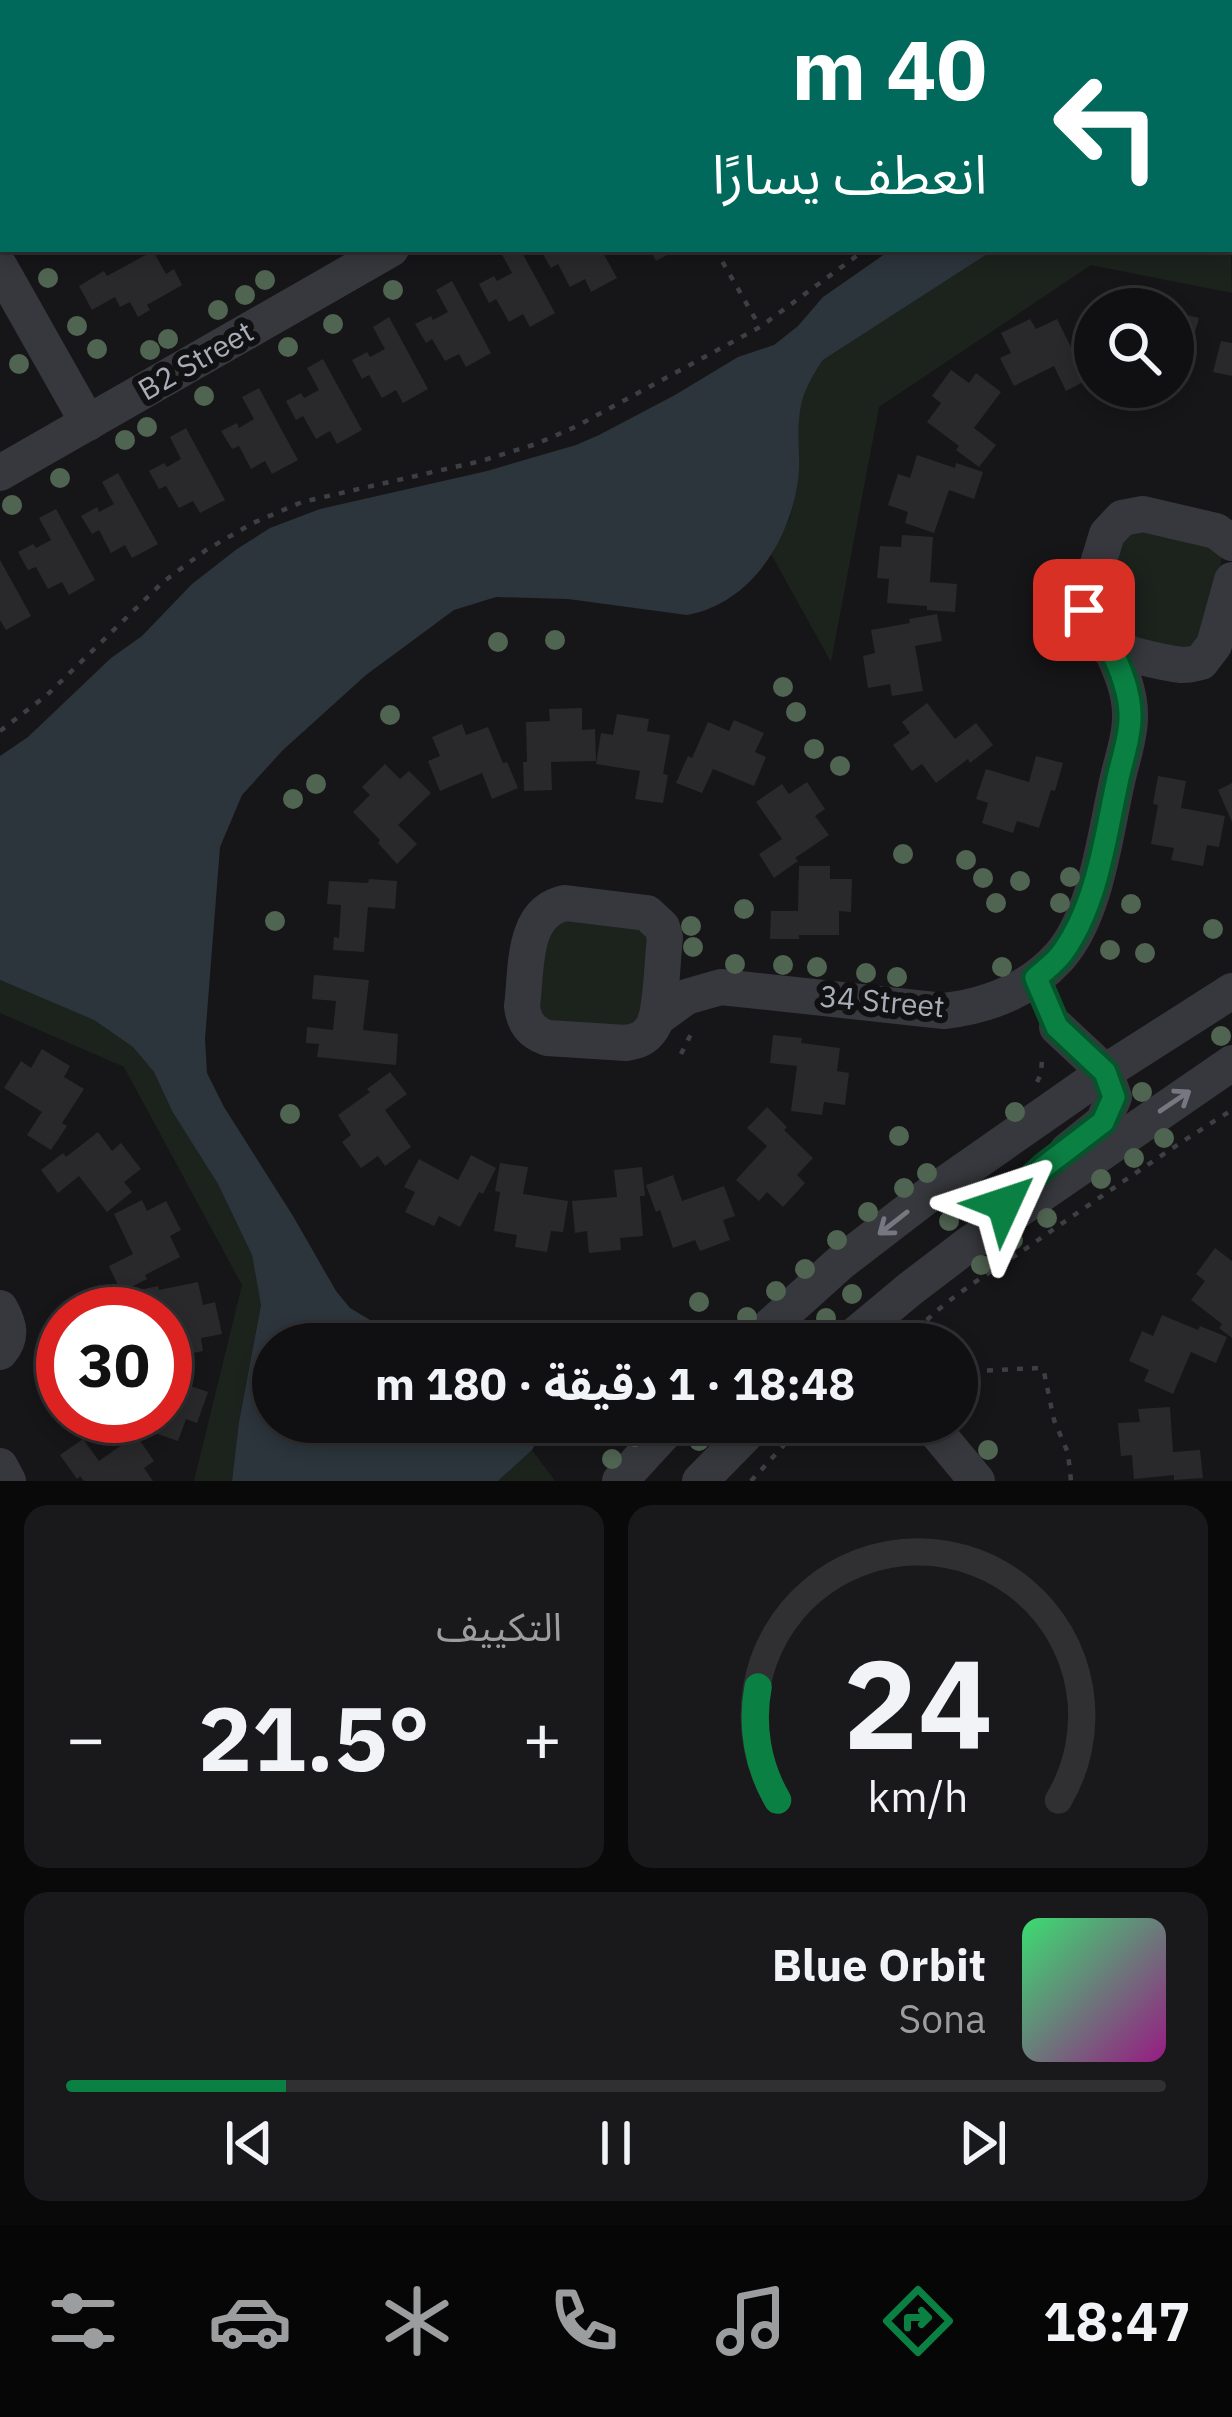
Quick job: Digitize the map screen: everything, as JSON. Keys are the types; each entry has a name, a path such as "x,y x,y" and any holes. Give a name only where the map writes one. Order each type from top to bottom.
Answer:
{"street":[{"name":"B2 Street","path":"0,473 386,252"},
{"path":"0,267 88,423"},
{"path":"1232,544 1216,531 1143,514 1132,514 1113,525 1082,620 1084,630 1110,647 1180,664 1201,662 1209,654 1232,580"},
{"path":"774,1323 1036,1106 1055,1082 1036,978 1060,956 1077,929 1099,867 1130,719 1124,682 1110,647"},
{"path":"1130,719 1180,664"},
{"name":"34 Street","path":"722,987 688,968 664,938 656,919 647,914 565,903 536,921 522,1006 529,1027 547,1038 626,1043 646,1036 656,1018 686,997 722,987 944,1010 977,1007 1008,996 1036,978"},
{"path":"656,1018 664,938"},
{"path":"1036,1106 1105,1072 1232,991"},
{"path":"969,1244 1023,1185 1103,1122 1114,1097 1105,1072 1050,1042"},
{"path":"875,1323 969,1244 1232,1063"},
{"path":"0,1308 9,1327 0,1352"},
{"path":"620,1481 655,1443"},
{"path":"700,1481 737,1443"},
{"path":"945,1443 977,1481"},
{"path":"0,1466 8,1481"}],"path":[{"path":"717,252 760,327"},
{"path":"0,731 46,695 164,582 253,523 302,502 536,444 760,327 862,252"},
{"path":"681,1054 697,1021"},
{"path":"1036,1106 1050,1042"},
{"path":"923,1323 1232,1110"},
{"path":"978,1371 1040,1368 1044,1372 1054,1420 1068,1453 1071,1481"},
{"path":"751,1481 786,1443"}],"shaded area":[{"path":"888,252 990,252 823,360 801,404 798,478 784,530 761,569 729,599 687,615 568,599 496,597 454,610 366,675 283,750 242,795 220,847 205,1039 207,1073 336,1291 350,1308 375,1323 258,1323 261,1305 252,1255 154,1072 133,1047 94,1020 0,980 0,756 142,636 192,584 270,528 320,509 487,471 576,445 738,357 774,345 823,297"},
{"path":"990,252 1231,252 1232,293 1091,265 879,407 831,662 771,554 790,518 798,483 799,413 806,386 823,360"},
{"path":"1126,527 1209,543 1222,557 1205,639 1191,652 1099,629 1096,609"},
{"path":"545,920 635,921 650,933 638,1028 551,1026 534,1013"},
{"path":"0,980 94,1020 133,1047 154,1072 172,1111 218,1184 252,1255 261,1304 257,1323 252,1323 252,1352 232,1481 194,1481 242,1285 124,1067 0,1013"},
{"path":"252,1353 252,1443 536,1443 498,1481 232,1481"},
{"path":"532,1450 555,1481 498,1481"}],"building":[{"path":"154,252 166,274 174,269 182,285 147,305 150,310 138,317 130,302 120,307 115,297 92,310 79,286 104,271 107,276"},
{"path":"501,252 522,252 555,313 530,327 523,314 509,322 496,299 489,303 479,284 512,273"},
{"path":"542,252 603,252 617,278 591,292 585,279 570,287 558,264 551,268"},
{"path":"652,252 672,252 656,261"},
{"path":"452,281 491,353 466,367 459,354 445,361 432,339 426,343 415,324 448,312 436,290"},
{"path":"389,317 428,389 403,403 396,390 382,398 369,375 362,379 352,360 385,349 373,327"},
{"path":"1030,319 1036,329 1057,319 1074,353 1074,387 1066,391 1054,366 1014,386 1000,358 1011,353 1001,333"},
{"path":"1221,341 1232,343 1232,376 1213,372"},
{"path":"323,359 362,430 337,444 330,431 316,439 303,416 296,420 286,401 319,390 307,368"},
{"path":"951,370 969,383 976,373 1001,392 974,428 996,445 979,467 927,422 941,403 932,396"},
{"path":"259,388 298,460 272,474 265,461 251,469 239,446 232,449 221,431 254,419 242,397"},
{"path":"186,428 225,500 200,513 193,501 179,508 166,486 159,489 149,471 181,459 170,437"},
{"path":"917,455 983,472 974,499 949,490 934,533 905,523 908,512 888,505 898,474 910,478"},
{"path":"118,473 158,544 132,558 125,545 111,553 99,530 92,534 81,516 114,504 102,482"},
{"path":"56,509 95,580 69,595 62,582 48,589 36,567 28,570 18,552 51,540 39,518"},
{"path":"902,535 933,537 930,582 957,584 955,612 887,603 889,579 877,578 880,546 901,547"},
{"path":"0,560 31,616 6,630 0,620"},
{"path":"937,614 942,641 915,646 923,691 892,696 890,684 868,688 863,656 875,653 871,630"},
{"path":"927,703 955,739 976,723 993,745 936,783 922,764 912,771 893,745 910,733 902,722"},
{"path":"582,708 582,730 595,729 596,761 551,762 552,790 524,791 526,722 550,721 549,709"},
{"path":"617,714 649,719 647,731 670,735 663,803 635,799 640,771 596,764 601,733 613,735"},
{"path":"734,720 764,733 755,752 766,757 754,786 713,769 702,793 676,783 708,722 729,731"},
{"path":"462,724 466,735 488,727 518,788 492,799 482,773 440,791 428,761 440,756 432,737"},
{"path":"1036,756 1063,763 1039,828 1017,821 1013,833 982,823 988,803 976,799 986,769 1029,782"},
{"path":"385,764 400,779 409,771 431,793 398,825 417,844 397,864 353,812 370,795 362,787"},
{"path":"1158,776 1186,781 1181,808 1225,816 1219,847 1207,845 1203,866 1171,860 1174,848 1151,844"},
{"path":"807,782 825,809 815,816 829,835 774,878 759,854 782,839 756,802 782,784 789,794"},
{"path":"1232,783 1232,822 1218,790"},
{"path":"799,866 830,866 830,879 852,879 851,912 839,911 839,935 770,939 771,911 798,911"},
{"path":"369,879 397,881 395,909 368,907 364,952 333,950 334,937 339,938 341,905 327,904 329,881 368,883"},
{"path":"314,975 369,980 363,1030 398,1034 396,1065 317,1057 319,1044 306,1043 307,1027 333,1030 336,1001 312,999"},
{"path":"773,1035 840,1048 837,1071 849,1073 845,1105 824,1102 822,1115 791,1111 797,1066 770,1063"},
{"path":"42,1049 70,1066 64,1077 84,1089 51,1150 27,1135 42,1112 4,1088 21,1061 31,1068"},
{"path":"390,1072 407,1094 385,1110 411,1147 385,1166 378,1156 361,1168 342,1142 351,1135 338,1115"},
{"path":"767,1107 813,1158 797,1175 805,1183 783,1207 767,1192 759,1201 736,1180 767,1146 747,1128"},
{"path":"98,1132 112,1151 121,1143 141,1169 124,1182 132,1192 107,1212 79,1176 58,1193 41,1170"},
{"path":"471,1155 496,1168 460,1227 439,1216 434,1226 405,1212 415,1192 404,1187 419,1159 458,1180"},
{"path":"500,1163 528,1167 523,1194 568,1201 563,1232 551,1231 547,1252 515,1247 517,1235 494,1231"},
{"path":"642,1167 643,1236 620,1238 621,1250 589,1253 587,1231 575,1233 572,1201 617,1197 614,1170"},
{"path":"673,1175 682,1201 724,1186 735,1216 723,1220 730,1240 700,1251 695,1240 673,1248 646,1185"},
{"path":"142,1200 147,1211 166,1201 181,1230 170,1236 180,1257 131,1287 119,1287 109,1266 133,1254 114,1214"},
{"path":"1215,1248 1232,1261 1232,1338 1191,1300 1205,1281 1196,1274"},
{"path":"198,1282 203,1305 215,1302 222,1334 201,1338 203,1351 192,1353 192,1287 174,1287"},
{"path":"1162,1315 1227,1337 1216,1363 1191,1352 1173,1394 1144,1381 1149,1370 1129,1361 1142,1331 1153,1336"},
{"path":"192,1386 208,1392 197,1423 192,1421"},
{"path":"1170,1407 1173,1452 1200,1450 1203,1478 1134,1479 1132,1455 1121,1456 1118,1423 1140,1422 1138,1409"},
{"path":"77,1443 86,1443 99,1461 125,1443 142,1443 154,1461 144,1468 153,1481 84,1481 80,1476 77,1479 60,1455"}],"route":[{"path":"1004,1204 1044,1167 1093,1132 1114,1097 1105,1072 1057,1027 1036,978 1060,956 1089,898 1130,719 1118,664 1110,647 1098,644 1084,630 1084,610"}]}
